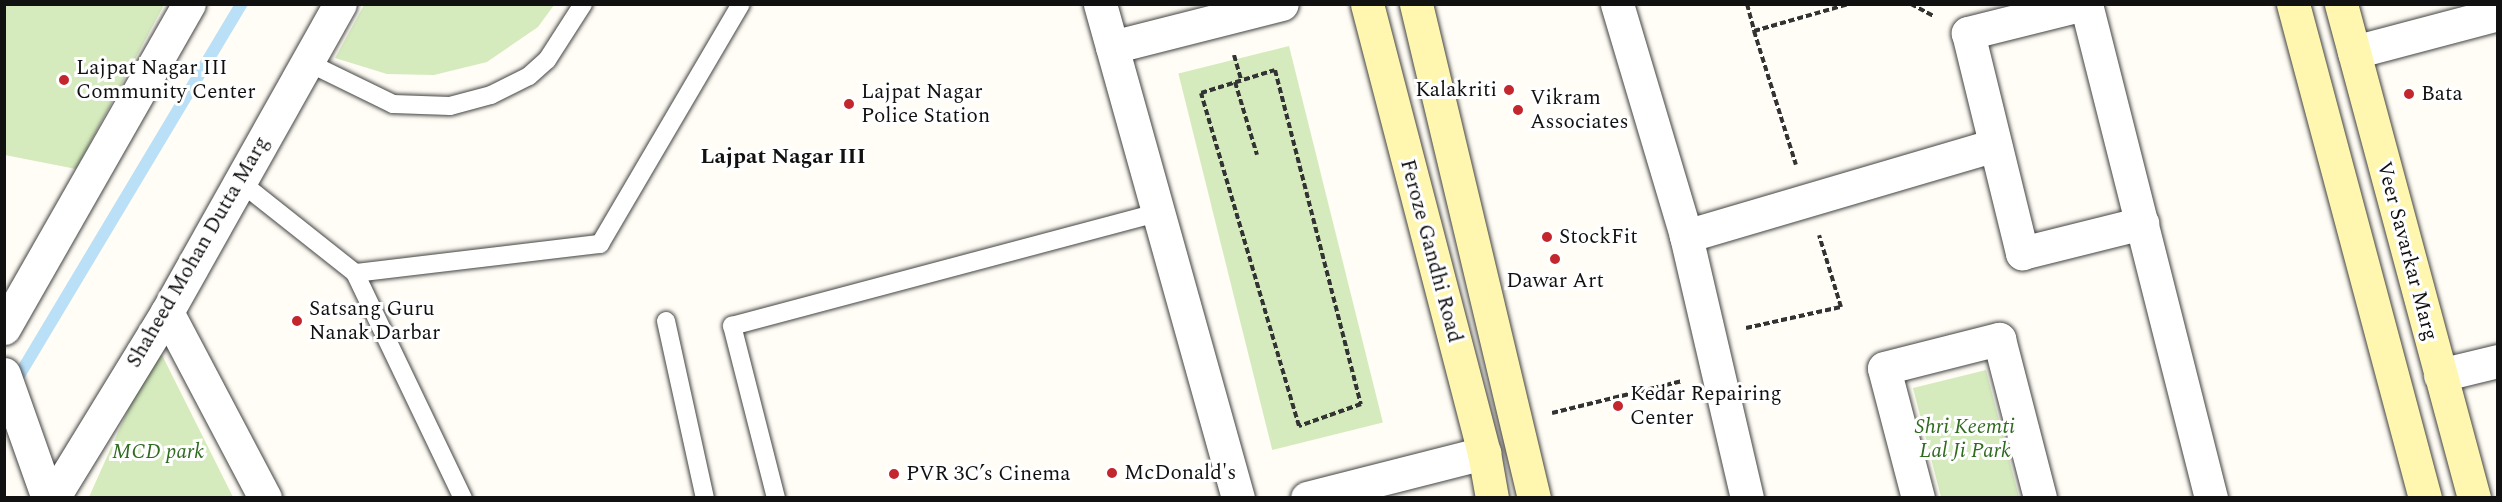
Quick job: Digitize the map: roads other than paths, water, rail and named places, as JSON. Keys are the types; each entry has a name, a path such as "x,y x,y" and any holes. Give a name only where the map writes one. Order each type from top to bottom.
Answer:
{"street":[{"path":"4,328 189,4"},
{"name":"Shaheed Mohan Dutta Marg","path":"53,498 166,312 340,4"},
{"path":"1100,4 1238,498"},
{"path":"1112,47 1282,4"},
{"name":"Feroze Gandhi Road","path":"1367,4 1484,453 1492,498"},
{"name":"Feroze Gandhi Road","path":"1416,4 1534,498"},
{"path":"1617,4 1686,236 1747,498"},
{"path":"2142,223 2022,253 1968,33 2085,4 2142,223 2211,498"},
{"path":"2293,4 2418,496"},
{"name":"Veer Savarkar Marg","path":"2341,4 2474,498"},
{"path":"2354,52 2498,14"},
{"path":"1686,236 1995,145"},
{"path":"166,312 265,498"},
{"path":"1918,498 1884,368 1999,339 2040,498"},
{"path":"2440,375 2498,361"},
{"path":"4,374 48,498"},
{"path":"1307,498 1484,453"}],"lane":[{"path":"307,62 393,104 450,105 491,96 529,76 547,60 583,4"},
{"path":"355,273 600,244 741,4"},
{"path":"238,181 355,273 463,498"},
{"path":"776,498 732,326 1158,213"},
{"path":"666,321 705,498"}],"waterway":[{"path":"14,384 241,4"}],"place":[{"name":"Lajpat Nagar III Community Center","path":"64,80"},
{"name":"Kalakriti","path":"1509,90"},
{"name":"Bata","path":"2409,94"},
{"name":"Lajpat Nagar Police Station","path":"849,104"},
{"name":"Vikram Associates","path":"1518,110"},
{"name":"StockFit","path":"1547,237"},
{"name":"Dawar Art","path":"1555,259"},
{"name":"Satsang Guru Nanak Darbar","path":"297,321"},
{"name":"Kedar Repairing Center","path":"1618,406"},
{"name":"McDonald's","path":"1112,473"},
{"name":"PVR 3C’s Cinema","path":"894,474"}],"district":[{"name":"Lajpat Nagar III","path":"783,157"}],"park label":[{"name":"Shri Keemti Lal Ji Park","path":"1965,439"},
{"name":"MCD park","path":"158,452"}]}
